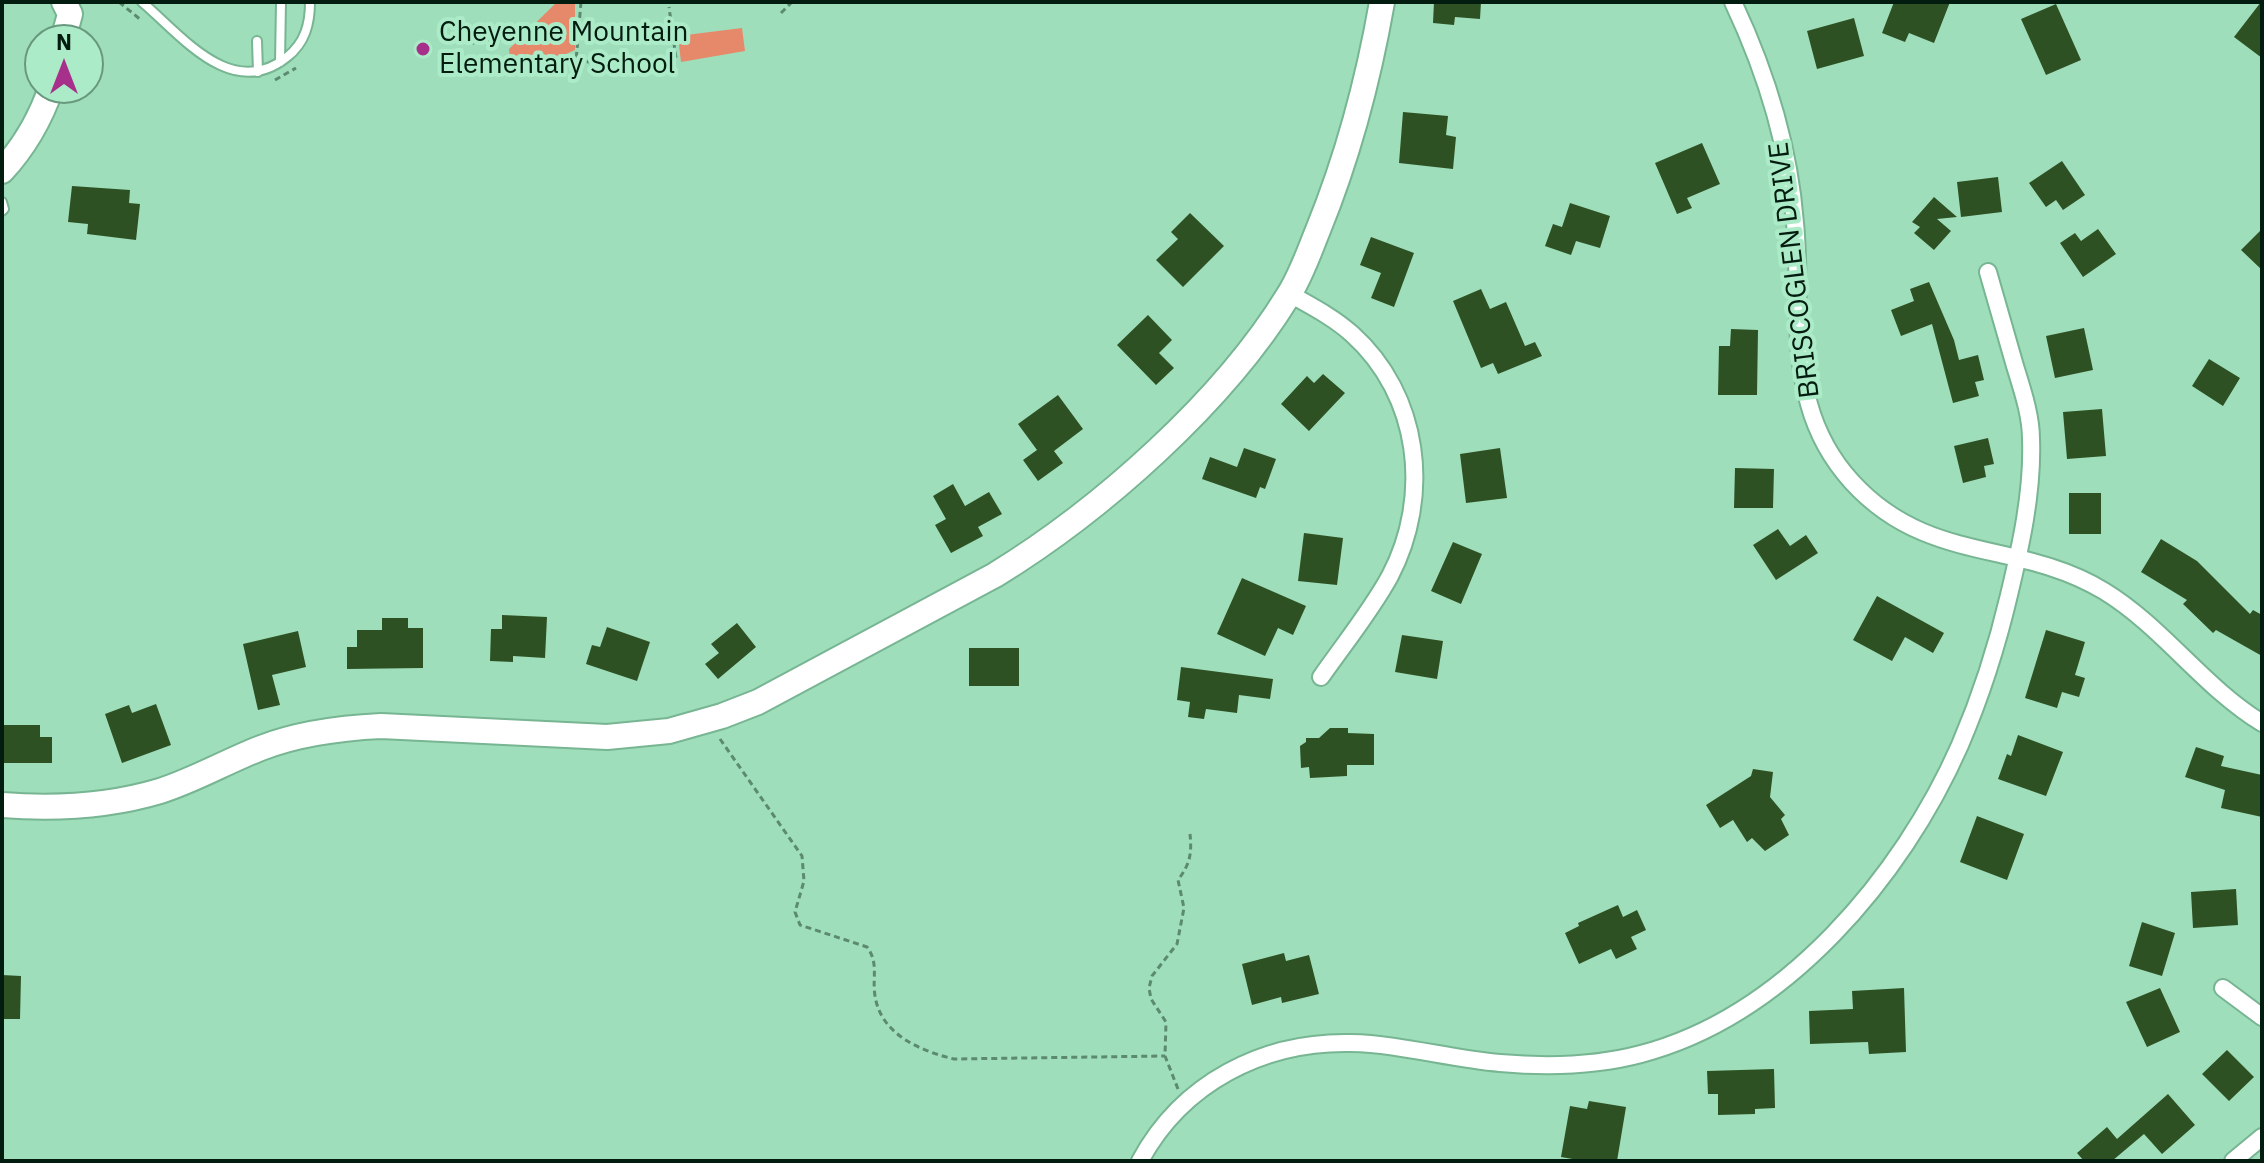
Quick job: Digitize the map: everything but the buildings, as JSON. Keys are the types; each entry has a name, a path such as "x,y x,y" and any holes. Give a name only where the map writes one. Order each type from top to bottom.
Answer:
{"street":[{"path":"2,805 99,803 128,798 187,782 276,742 348,728 381,726 607,737 669,731 758,702 1028,555 1078,518 1194,414 1247,355 1290,294 1352,140 1369,76 1382,2"},
{"name":"BRISCOGLEN DRIVE","path":"1733,2 1759,60 1787,160 1795,223 1803,376 1809,404 1829,452 1843,472 1862,493 1905,525 1942,540 2044,565 2077,577 2122,602 2227,698 2262,723"},
{"path":"2,171 31,134 46,104"},
{"path":"1140,1161 1164,1125 1184,1104 1234,1067 1263,1055 1294,1047 1350,1043 1500,1063 1575,1064 1639,1054 1677,1043 1737,1013 1794,971 1826,940 1865,898 1905,845 1938,789 1975,708 1997,643 2018,559 2029,485 2032,436 2024,396 1988,272"},
{"path":"1290,294 1346,329 1370,352 1408,421 1416,472 1409,524 1390,575 1321,677"},
{"path":"2223,988 2262,1017"},
{"path":"2233,1161 2262,1137"}],"lane":[{"path":"142,2 211,61 228,71 247,74 267,70 297,49 308,29 310,2"},
{"path":"154,12 156,2"},
{"path":"280,62 281,2"},
{"path":"257,41 258,72"},
{"path":"2,202 2,211"}],"path":[{"path":"119,2 149,28"},
{"path":"492,2 508,2"},
{"path":"581,2 576,61 627,64 676,58 669,7"},
{"path":"781,13 792,2"},
{"path":"440,32 473,43 510,38"},
{"path":"264,83 292,72 301,62"},
{"path":"707,721 802,856 804,881 795,912 800,925 867,947 874,956 875,997 886,1021 898,1036 925,1052 954,1059 1165,1056"},
{"path":"1184,1104 1165,1056 1166,1022 1151,999 1149,988 1152,976 1177,944 1184,908 1178,880 1192,854 1190,834"}],"shaded area":[{"path":"557,2 575,2 575,50 544,64 511,68 509,49"},
{"path":"742,28 745,51 681,62 678,36"}],"place":[{"name":"Cheyenne Mountain Elementary School","path":"423,49"}]}
